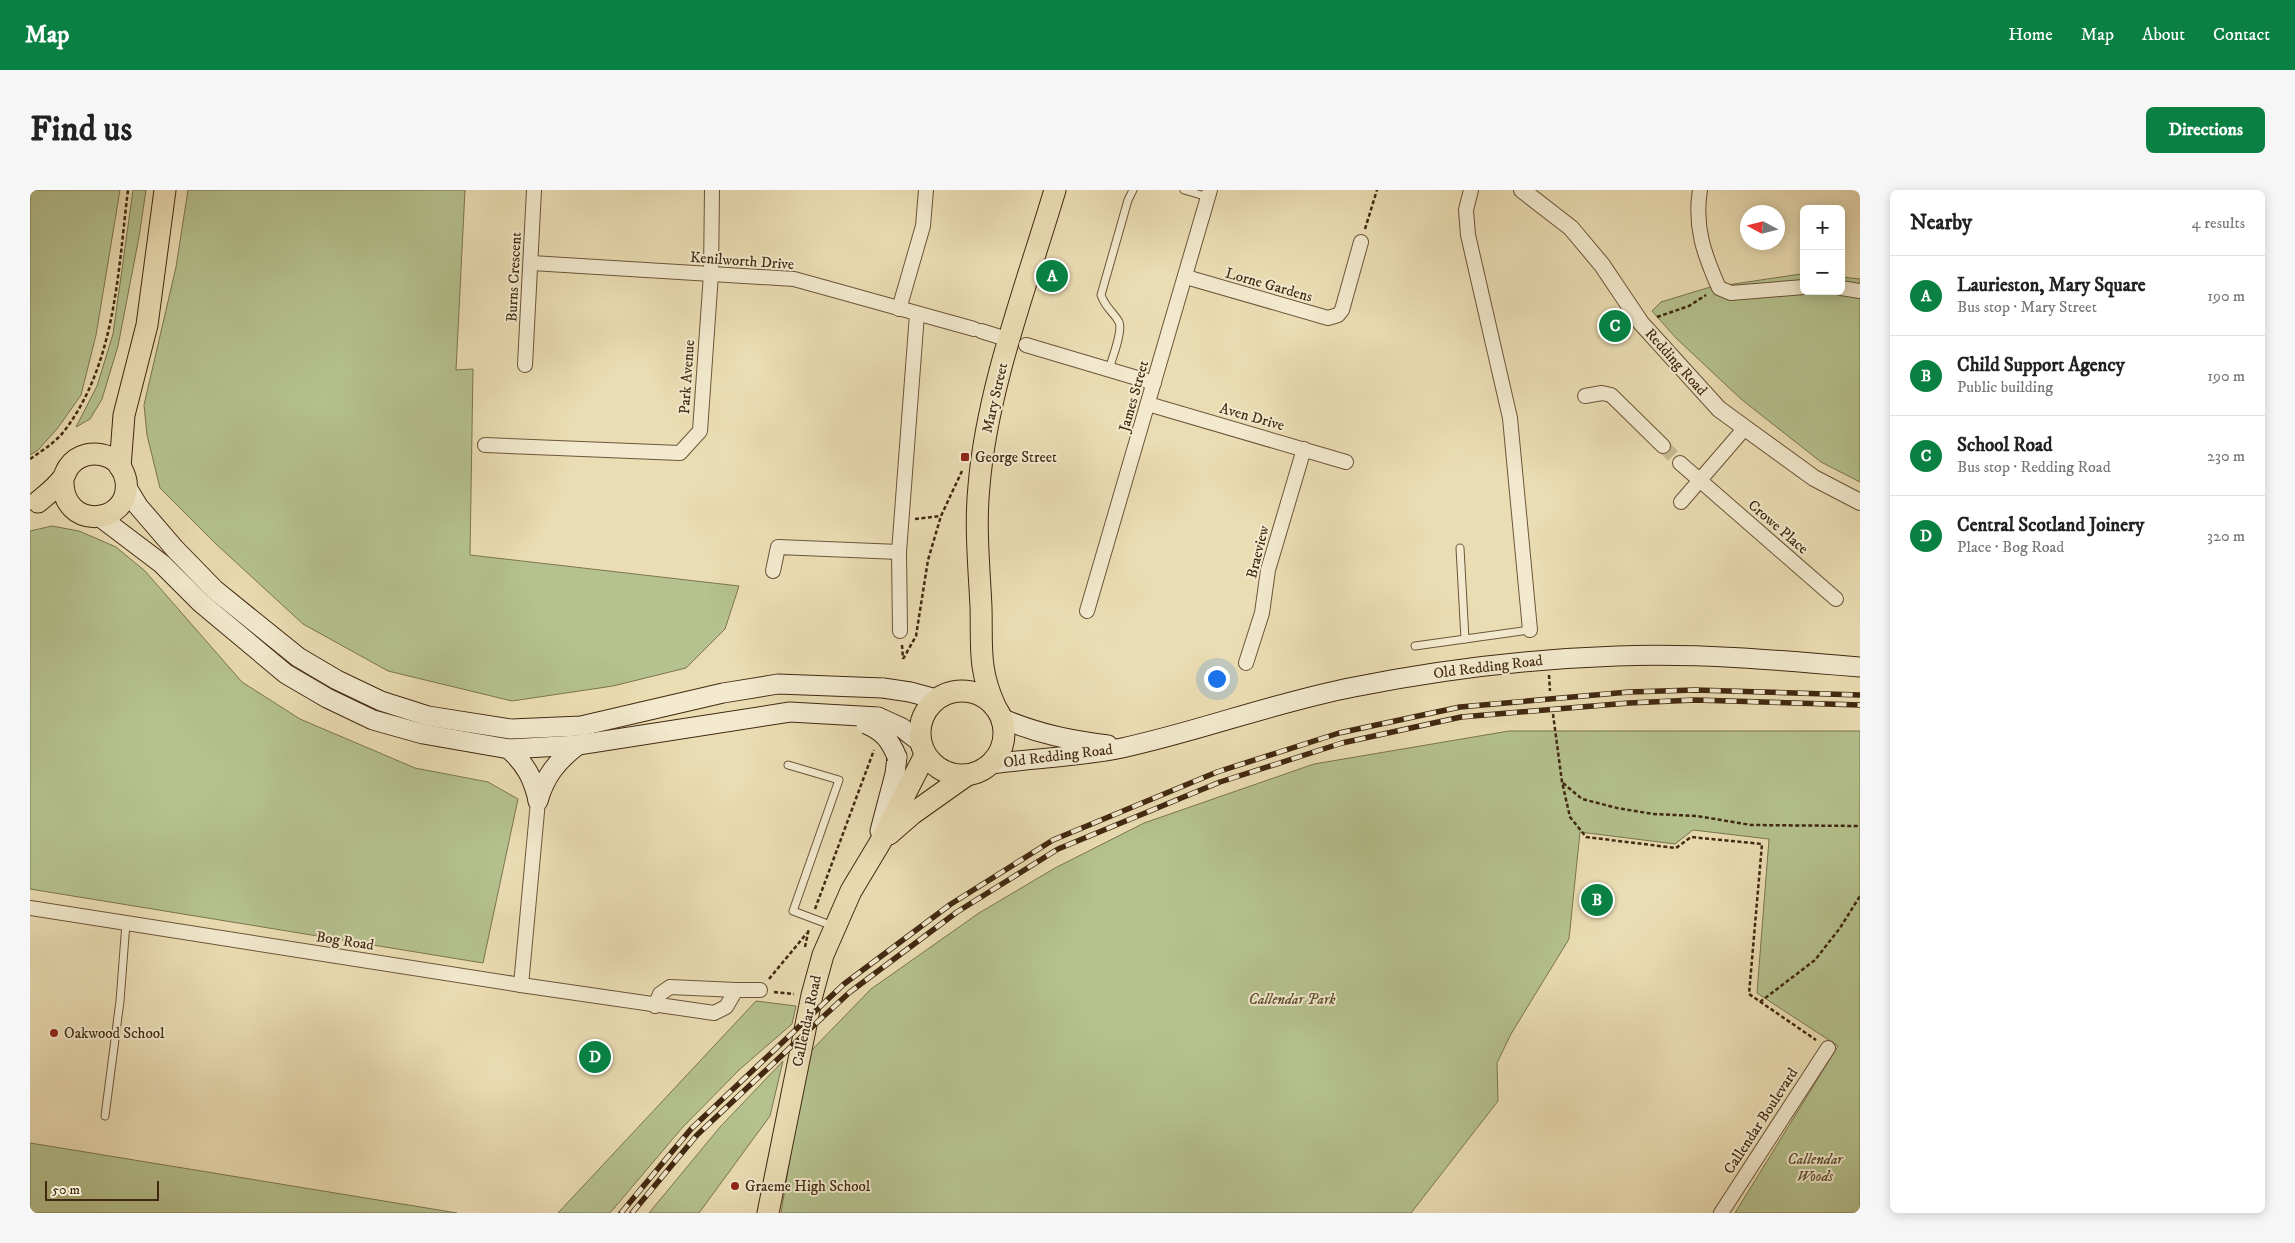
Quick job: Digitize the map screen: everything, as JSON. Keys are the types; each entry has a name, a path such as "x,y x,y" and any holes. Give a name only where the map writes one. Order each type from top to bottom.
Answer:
{"main road":[{"path":"34,504 75,511 89,517 100,517 110,513 124,497 124,415 147,325 165,190"},
{"name":"Mary Street","path":"999,713 986,686 982,668 978,486 988,426 1018,342 1055,190"},
{"path":"98,454 124,415"},
{"path":"75,511 67,502 63,490 64,478 68,467 76,459 87,454 98,454 111,458 123,476 138,506 175,549 215,590 298,657 337,680 381,701 428,716 511,730 581,726 723,693 778,684 883,688 943,695 965,690 977,692 999,713 1005,734 1003,744 998,756 980,772 955,775 942,770 902,728 872,720 811,712 768,715 578,745 509,750 423,734 373,720 327,698 286,674 250,646 201,603 162,564 100,517"},
{"path":"34,504 64,478"},
{"name":"Mary Street","path":"943,695 963,681 980,642"},
{"name":"Old Redding Road","path":"991,764 1075,757 1124,747 1352,687 1454,670 1548,659 1618,656 1691,656 1860,666"},
{"path":"923,748 922,718 926,709 943,695"},
{"name":"Old Redding Road","path":"999,713 1036,733 1064,739 1124,747"},
{"path":"868,863 889,799 897,757 892,744 872,720"},
{"path":"538,802 543,785 550,772 560,759 578,745"},
{"name":"Callendar Road","path":"768,1213 812,996 823,955 835,926 881,841 923,748"},
{"path":"509,750 523,762 531,775 538,802"},
{"name":"Callendar Road","path":"881,841 912,814 966,775"}],"street":[{"name":"Burns Crescent","path":"525,365 532,263 534,190"},
{"name":"Park Avenue","path":"485,444 680,453 700,431 711,274 712,190"},
{"path":"899,309 923,226 926,190"},
{"path":"1471,190 1466,210 1468,235 1510,418 1530,630"},
{"name":"Redding Road","path":"1522,190 1571,228 1602,265 1641,323 1719,409 1814,478 1860,502"},
{"path":"1700,190 1697,210 1704,252 1719,288 1731,293 1800,287"},
{"name":"James Street","path":"1087,611 1186,278 1209,193"},
{"name":"Lorne Gardens","path":"1186,278 1318,317 1328,318 1338,315 1342,310 1362,242"},
{"name":"Kenilworth Drive","path":"532,263 794,280 1018,342"},
{"path":"1845,289 1860,291"},
{"path":"900,631 898,552 917,314"},
{"path":"1018,342 1154,382"},
{"path":"1585,396 1602,393 1611,395 1663,446"},
{"name":"Aven Drive","path":"1148,404 1346,462"},
{"path":"1681,502 1744,428"},
{"name":"Braeview","path":"1246,663 1262,613 1268,570 1304,449"},
{"name":"Crowe Place","path":"1680,463 1836,599"},
{"path":"773,571 778,547 898,552"},
{"path":"521,985 538,802"},
{"name":"Bog Road","path":"30,908 655,1006 714,1013 726,1006 736,990"},
{"path":"655,1006 660,994 664,989 670,987 760,990"},
{"name":"Callendar Boulevard","path":"1721,1213 1828,1048"}],"lane":[{"path":"1109,369 1120,329 1118,321 1105,306 1102,295 1128,200 1133,190"},
{"path":"1184,190 1209,193"},
{"path":"1460,548 1465,639"},
{"path":"1416,646 1530,630"},
{"path":"788,765 838,780 793,912 835,926"},
{"path":"105,1116 120,1001 126,923"}],"path":[{"path":"30,459 50,446 64,430 85,398 93,379 109,327 128,190"},
{"path":"1362,242 1377,190"},
{"path":"1641,323 1689,306 1719,288"},
{"path":"903,659 916,636 928,560 941,516 964,469"},
{"path":"901,521 941,516"},
{"path":"1553,714 1562,782 1570,817 1586,837 1676,848 1691,837 1762,844 1749,994 1828,1048"},
{"path":"812,918 876,746"},
{"path":"1562,782 1582,798 1617,808 1653,814 1697,816 1751,825 1860,826"},
{"path":"1760,1002 1815,960 1840,928 1860,896"},
{"path":"760,990 808,932"},
{"path":"760,990 812,996"}],"green space":[{"path":"30,190 120,190 96,335 81,395 57,429 38,450 30,455"},
{"path":"133,190 146,190 118,346 102,399 90,419 76,427 97,386 113,334"},
{"path":"188,190 465,190 456,370 473,369 470,555 739,586 725,629 686,668 613,686 512,701 388,671 303,624 216,544 160,488 147,435 144,405 176,267"},
{"path":"1800,274 1800,295 1845,295 1845,277 1860,279 1860,482 1821,462 1741,399 1676,338 1652,311 1661,302 1707,288"},
{"path":"52,526 79,531 116,547 145,571 242,682 300,719 415,768 488,782 518,799 483,963 30,889 30,531"},
{"name":"Callendar Park","path":"1509,731 1860,731 1860,1213 1735,1213 1838,1046 1757,993 1769,839 1693,830 1675,844 1580,832 1569,939 1511,1034 1497,1063 1498,1101 1411,1213 781,1213 807,1055 871,989 979,913 1055,868 1144,823 1314,764"},
{"path":"756,1001 796,1006 792,1024 739,1070 682,1128 610,1213 558,1213"},
{"path":"783,1061 770,1116 699,1213 649,1213 720,1127"},
{"path":"30,1143 61,1148 457,1213 30,1213"}],"tunnel":[{"path":"1663,446 1680,463"}],"railway":[{"path":"621,1213 691,1129 844,984 951,904 1053,840 1217,772 1339,733 1460,707 1629,692 1695,690 1860,695"},
{"path":"632,1213 697,1135 850,992 957,912 1058,849 1220,782 1342,743 1461,717 1629,703 1695,700 1860,705"}],"place":[{"name":"Laurieston, Mary Square","path":"1052,276"},
{"name":"School Road","path":"1615,326"},
{"name":"George Street","path":"965,457"},
{"name":"Child Support Agency","path":"1597,900"},
{"name":"Oakwood School","path":"54,1033"},
{"name":"Central Scotland Joinery","path":"595,1057"},
{"name":"Graeme High School","path":"735,1186"}],"park label":[{"name":"Callendar Woods","path":"1815,1168"}]}
